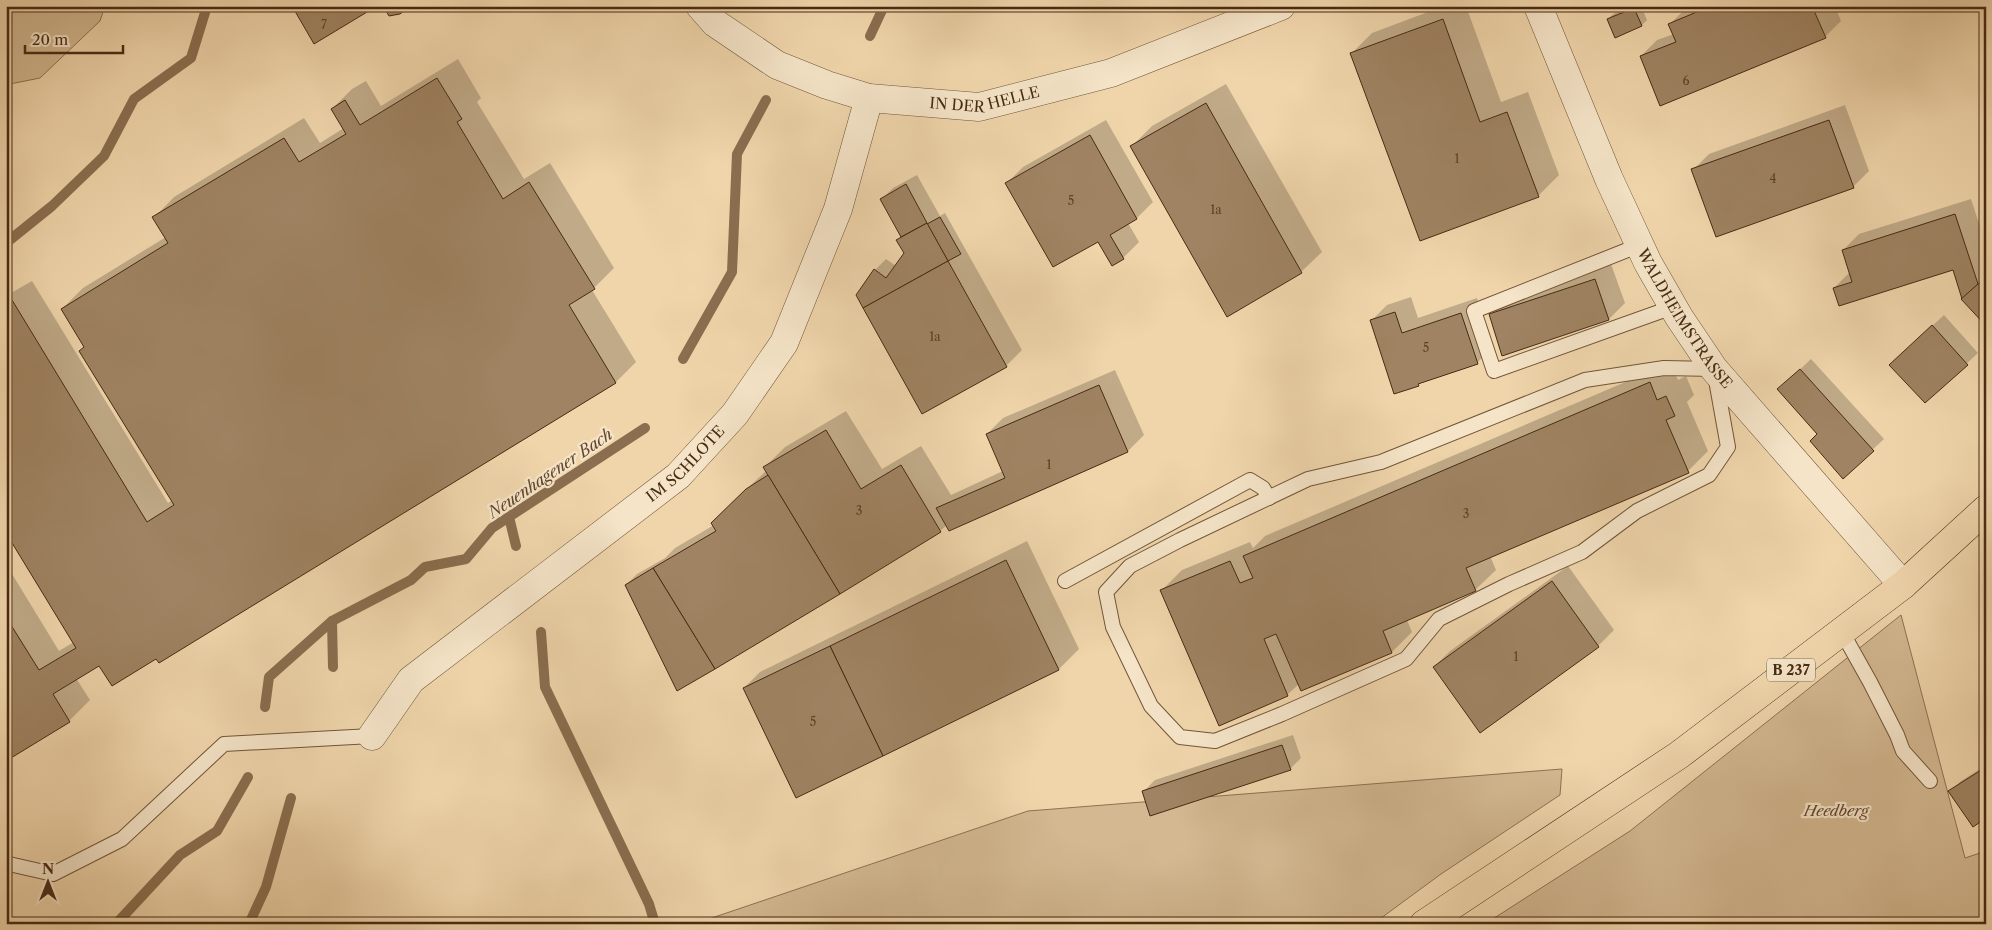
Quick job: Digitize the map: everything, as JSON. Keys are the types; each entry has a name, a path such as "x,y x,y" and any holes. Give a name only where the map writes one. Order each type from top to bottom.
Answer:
{"main road":[{"name":"B 237","path":"1424,924 1679,755 1903,585 1986,509"}],"street":[{"name":"IN DER HELLE","path":"700,6 714,23 777,65 826,85 869,98 979,107 1111,73 1281,6"},
{"name":"WALDHEIMSTRASSE","path":"1538,6 1609,179 1640,245 1674,308 1714,370 1903,585"},
{"name":"IM SCHLOTE","path":"372,736 411,680 678,476 735,414 784,342 838,209 869,98"}],"lane":[{"path":"1640,245 1474,311 1494,371 1674,308"},
{"path":"1664,368 1714,370 1728,447 1710,475 1638,511 1582,552 1509,584 1439,619 1406,659 1282,714 1215,741 1180,737 1151,706 1113,627 1106,592 1130,566 1269,498 1308,479 1381,462 1585,380 1664,368"},
{"path":"1065,581 1250,480 1263,488 1269,498"},
{"path":"1842,632 1870,682 1903,751 1930,781"},
{"path":"6,862 53,874 122,839 224,744 372,736"}],"green space":[{"path":"6,6 105,6 100,21 40,78 10,84 6,87"},
{"name":"Heedberg","path":"1901,615 1965,858 1986,851 1986,924 1485,924 1630,831"},
{"path":"1562,769 1560,795 1441,874 1373,924 694,924 1028,811"}],"building":[{"path":"292,6 377,6 314,44"},
{"path":"383,6 410,6 400,14 389,16"},
{"path":"1711,6 1812,6 1826,38 1660,106 1640,56 1676,42 1668,24"},
{"path":"1634,8 1642,26 1615,38 1607,19"},
{"path":"1443,19 1480,122 1507,112 1539,197 1420,241 1350,53"},
{"path":"437,78 462,119 457,122 503,199 529,182 595,289 569,305 616,383 159,663 156,659 112,686 99,666 53,694 70,722 6,761 6,617 39,670 76,648 6,533 6,304 12,300 147,522 174,505 79,351 84,347 61,309 168,243 152,217 284,138 299,162 346,134 331,109 345,100 360,125"},
{"path":"1206,103 1302,273 1227,317 1130,146"},
{"path":"1829,120 1854,188 1716,237 1691,169"},
{"path":"1090,135 1137,219 1110,235 1124,259 1112,266 1098,242 1053,267 1005,183"},
{"path":"906,184 927,223 901,237 880,199"},
{"path":"1955,214 1978,284 1962,299 1953,270 1839,306 1833,288 1852,282 1842,250"},
{"path":"940,217 961,254 948,261 927,224"},
{"path":"927,223 948,261 863,308 856,295 874,269 886,278 904,253 896,240"},
{"path":"948,261 1007,367 922,414 863,308"},
{"path":"1986,277 1986,326 1961,299"},
{"path":"1595,279 1609,320 1502,356 1489,314"},
{"path":"1395,312 1402,333 1461,313 1478,364 1394,394 1370,320"},
{"path":"1932,325 1968,365 1925,403 1889,365"},
{"path":"1800,369 1874,451 1843,479 1810,441 1817,434 1777,389"},
{"path":"1650,382 1657,400 1666,396 1675,416 1666,420 1689,473 1466,568 1476,591 1383,631 1392,653 1301,691 1276,634 1264,639 1288,696 1219,726 1160,590 1230,561 1240,583 1253,578 1243,556"},
{"path":"1099,385 1128,452 949,531 936,508 1005,478 986,434"},
{"path":"826,430 861,489 901,465 941,532 840,594 763,467"},
{"path":"768,475 840,594 715,669 653,568 716,531 711,523 746,489"},
{"path":"1006,560 1059,670 883,756 830,646"},
{"path":"653,568 715,669 677,691 625,585"},
{"path":"1552,581 1599,647 1480,733 1433,667"},
{"path":"830,646 883,756 796,798 743,688"},
{"path":"1282,745 1291,770 1150,816 1142,791"},
{"path":"1986,767 1986,818 1973,827 1948,791"}],"waterway":[{"path":"6,243 52,206 104,156 134,99 191,58 207,6"},
{"name":"Neuenhagener Bach","path":"870,36 884,6"},
{"name":"Neuenhagener Bach","path":"683,359 732,272 737,154 766,100"},
{"name":"Neuenhagener Bach","path":"333,667 332,621 411,580 425,567 466,559 492,528 645,428"},
{"path":"509,517 516,546"},
{"path":"265,707 269,677 332,621"},
{"path":"541,632 545,687 649,904 655,924"},
{"path":"116,924 180,855 217,831 248,777"},
{"name":"Neuenhagener Bach","path":"249,924 266,887 291,798"}]}
